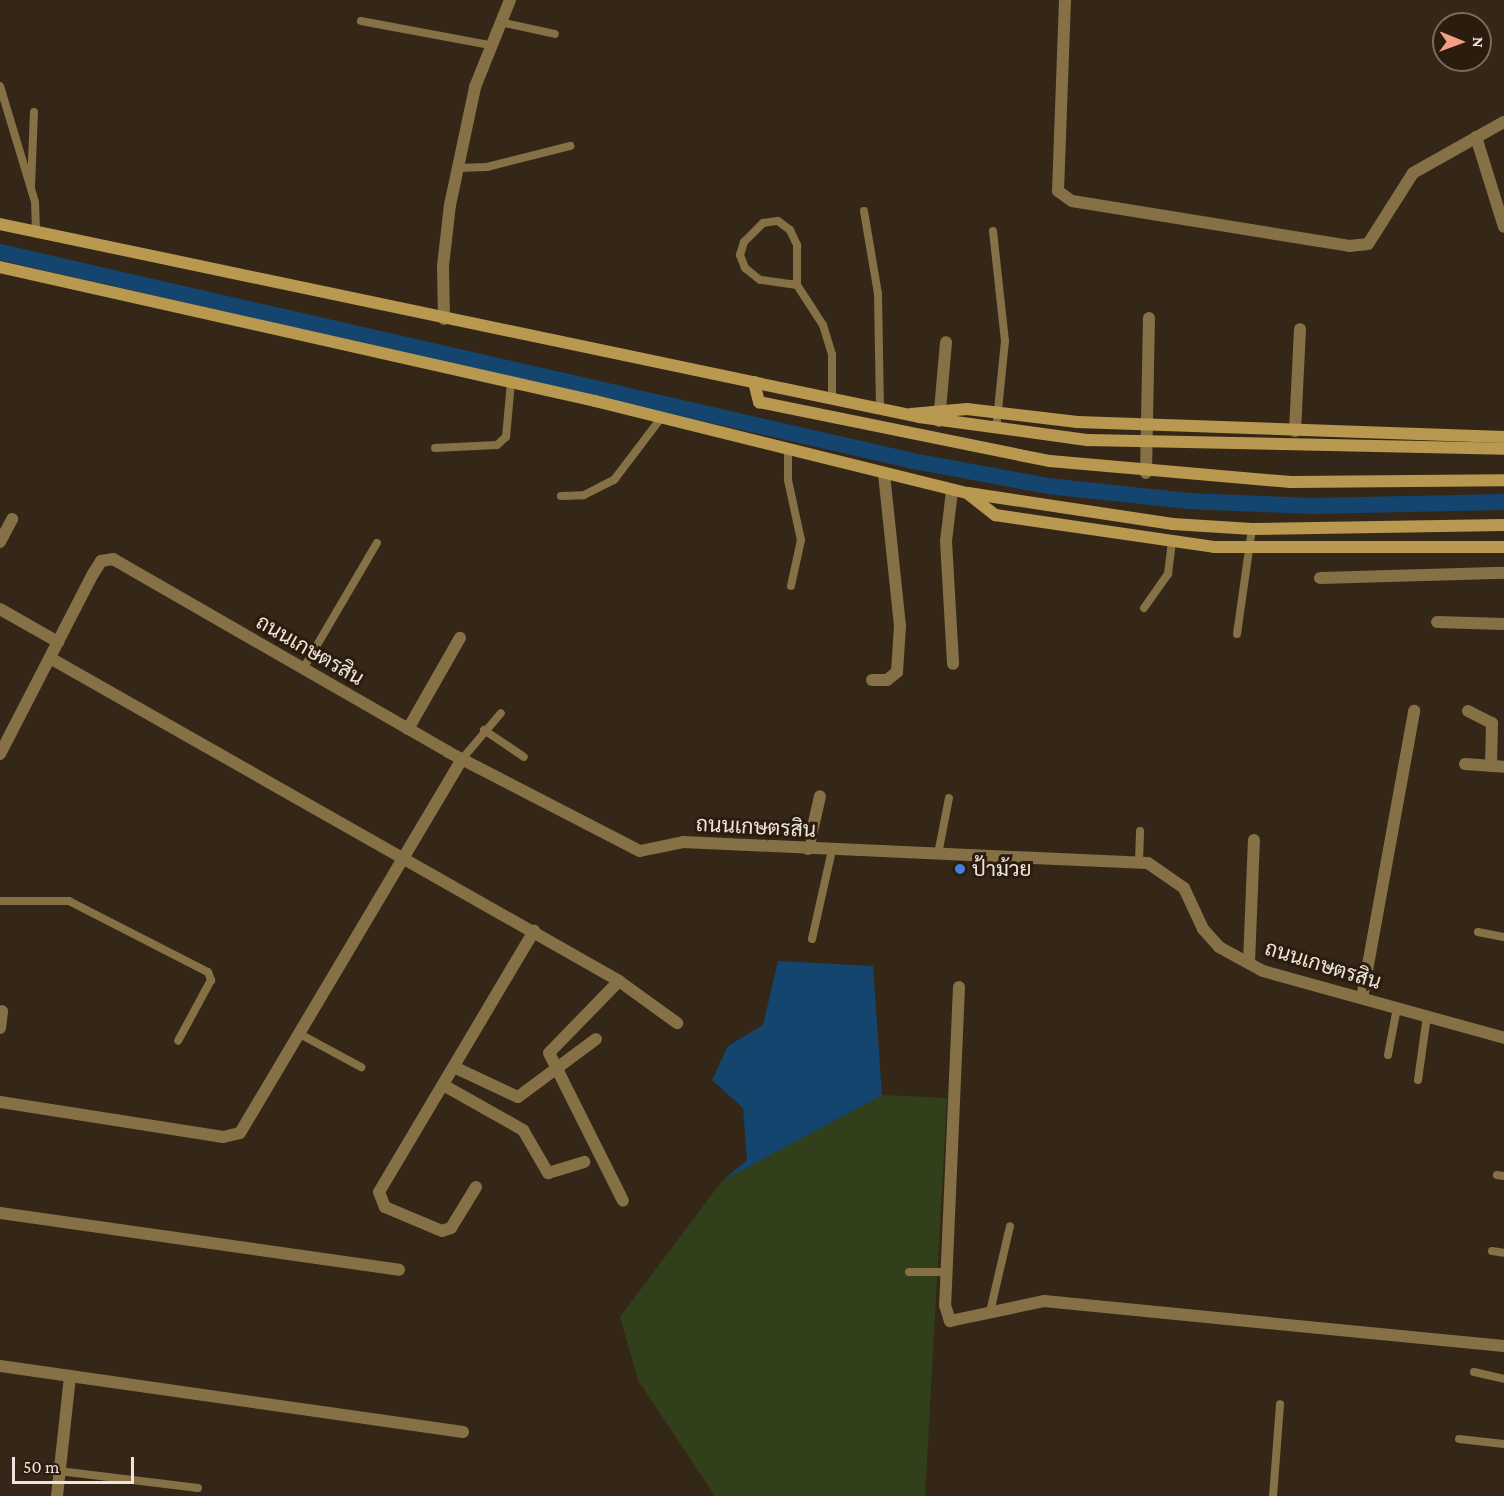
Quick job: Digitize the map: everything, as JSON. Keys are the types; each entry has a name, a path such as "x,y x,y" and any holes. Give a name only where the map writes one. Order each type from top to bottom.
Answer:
{"street":[{"path":"444,319 443,266 458,168 489,45 510,0"},
{"path":"1065,0 1058,191 1072,201 1349,246 1368,244 1380,232 1406,180 1504,122"},
{"path":"1476,137 1504,227"},
{"path":"0,224 908,415 998,413 1147,426 1504,437"},
{"path":"0,267 511,382 967,493 1173,524 1252,529 1504,525"},
{"path":"1146,473 1149,318"},
{"path":"1295,431 1300,329"},
{"path":"940,416 945,342"},
{"path":"754,382 759,402 995,452 1146,473 1312,482 1504,480"},
{"path":"940,416 995,431 1088,440 1504,449"},
{"path":"872,680 887,680 897,672 900,626 884,474"},
{"path":"952,490 946,541 953,664"},
{"path":"967,493 995,515 1172,543 1250,550 1504,547"},
{"path":"0,543 12,519"},
{"name":"ถนนเกษตรสิน","path":"0,754 101,561 113,559 462,759 647,853 683,842 1138,862 1159,867 1184,888 1211,938 1249,963 1504,1038"},
{"path":"1320,578 1504,573"},
{"path":"0,609 58,642"},
{"path":"1437,622 1504,624"},
{"path":"408,729 460,638"},
{"path":"50,658 406,856 619,981 677,1023"},
{"path":"1362,998 1414,711"},
{"path":"1465,764 1498,767 1492,723 1468,711"},
{"path":"0,1102 232,1136 250,1124 298,1034 462,759"},
{"path":"808,849 820,796"},
{"path":"1249,963 1254,840"},
{"path":"476,1187 447,1230 395,1212 380,1198 382,1182 456,1068 534,931"},
{"path":"619,981 555,1043 549,1053 622,1202"},
{"path":"959,987 946,1272 950,1321 1044,1301 1504,1346"},
{"path":"0,1029 2,1011"},
{"path":"456,1068 518,1097 554,1067 596,1040"},
{"path":"445,1086 523,1130 548,1173 584,1162"},
{"path":"0,1213 399,1270"},
{"path":"0,1366 463,1432"},
{"path":"57,1496 70,1376"}],"lane":[{"path":"361,21 489,45"},
{"path":"500,22 555,34"},
{"path":"0,86 30,188 36,232"},
{"path":"30,188 34,112"},
{"path":"458,168 504,164 570,146"},
{"path":"864,211 878,294 880,409"},
{"path":"796,285 760,280 745,268 740,255 744,242 763,223 778,221 790,230 797,245 796,285 823,326 832,355 832,399"},
{"path":"993,231 1005,341 995,431"},
{"path":"435,448 497,445 506,437 511,382"},
{"path":"561,496 584,495 614,480 662,418"},
{"path":"788,450 788,480 801,540 791,586"},
{"path":"1237,634 1252,529"},
{"path":"303,669 377,543"},
{"path":"1144,608 1168,574 1172,543"},
{"path":"462,759 484,730 501,713"},
{"path":"484,730 524,758"},
{"path":"938,854 949,798"},
{"path":"1138,862 1140,831"},
{"path":"812,939 832,850"},
{"path":"0,901 69,901 208,972 211,980 178,1041"},
{"path":"1478,932 1504,937"},
{"path":"1388,1055 1397,1008"},
{"path":"1418,1080 1427,1016"},
{"path":"298,1034 361,1067"},
{"path":"990,1312 1010,1226"},
{"path":"1492,1251 1504,1253"},
{"path":"909,1272 946,1272"},
{"path":"1474,1372 1504,1379"},
{"path":"1273,1496 1280,1404"},
{"path":"1459,1439 1504,1444"},
{"path":"59,1471 198,1488"}],"green space":[{"path":"882,1095 947,1098 925,1496 715,1496 638,1380 620,1317 722,1181"}],"water":[{"path":"778,961 873,966 882,1095 722,1181 747,1160 743,1108 712,1080 728,1046 763,1025"}],"waterway":[{"path":"0,252 913,461 1048,486 1188,501 1312,506 1504,502"}],"place":[{"name":"ป้าม้วย","path":"960,869"}]}
